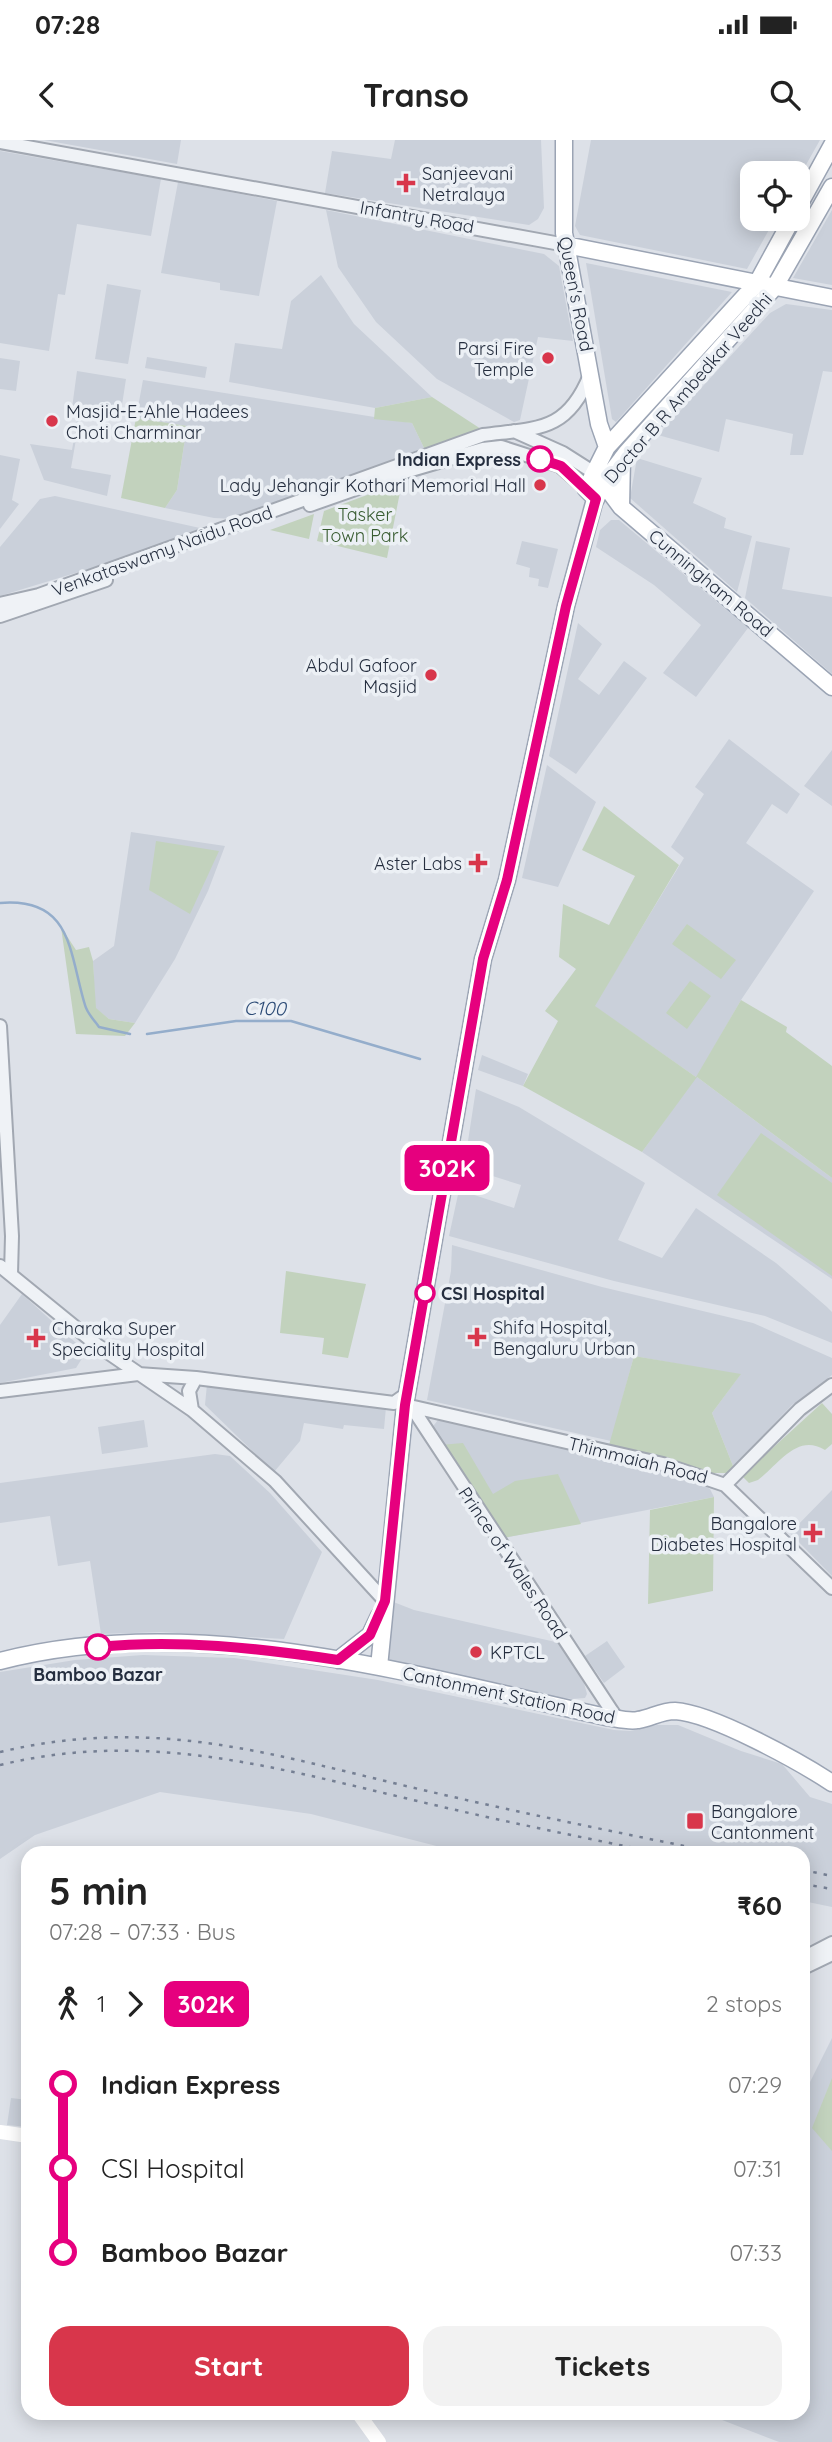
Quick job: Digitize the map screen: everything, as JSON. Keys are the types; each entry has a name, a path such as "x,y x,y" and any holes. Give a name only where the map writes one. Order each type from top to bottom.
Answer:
{"main road":[{"name":"Queen's Road","path":"566,142 563,213 566,245 590,374 607,447"},
{"path":"810,185 832,145"},
{"name":"Doctor B R Ambedkar Veedhi","path":"600,478 622,458 774,288 832,187"},
{"name":"Doctor B R Ambedkar Veedhi","path":"592,497 600,478 607,447 757,283 785,231"},
{"name":"Infantry Road","path":"566,245 832,298"},
{"path":"379,1667 408,1401 483,959 507,880 592,497 621,507 622,458 607,447"},
{"name":"Cunningham Road","path":"600,478 621,507 832,687"},
{"path":"338,1660 370,1635 385,1601"},
{"name":"Cantonment Station Road","path":"0,1661 122,1645 258,1647 379,1667 617,1718 637,1721 655,1713 676,1711 798,1761 832,1783"},
{"path":"0,2132 21,2135"},
{"path":"0,2142 21,2145"},
{"path":"363,2420 379,2442"}],"street":[{"name":"Infantry Road","path":"0,142 566,245"},
{"name":"Venkataswamy Naidu Road","path":"0,604 50,591 483,435 541,429 562,419 583,393 590,374"},
{"path":"514,431 563,453 600,478"},
{"name":"Venkataswamy Naidu Road","path":"0,616 45,603 401,473 483,449 501,447 561,466 592,497"},
{"path":"0,1026 12,1236 5,1270 138,1374 192,1410 275,1481 385,1601"},
{"name":"Thimmaiah Road","path":"0,1391 138,1374 196,1378 394,1403 408,1401 663,1464 724,1485 832,1588"},
{"path":"192,1410 189,1391 196,1378"},
{"path":"724,1485 800,1409 832,1385"},
{"name":"Prince of Wales Road","path":"408,1401 617,1718"},
{"path":"810,1954 832,1943"},
{"path":"810,1965 832,1954"}],"shaded area":[{"path":"44,140 181,140 177,164"},
{"path":"395,140 541,140 544,208 538,219 529,225 325,193 332,151 391,159"},
{"path":"591,140 820,140 808,161 740,161 740,231 768,231 747,269 580,235 575,226"},
{"path":"0,151 161,179 151,236 77,224 65,295 58,294 49,351 0,343"},
{"path":"178,182 277,201 259,296 220,290 220,283 161,273"},
{"path":"326,210 544,254 559,266 573,341 538,337 520,420 514,422 437,379 376,322 338,267"},
{"path":"832,210 832,285 793,278"},
{"path":"586,263 732,292 616,422 612,419"},
{"path":"321,275 354,324 432,397 375,408 229,382 235,343 282,349 291,301"},
{"path":"107,284 141,290 128,364 95,359"},
{"path":"786,304 832,310 832,372 823,371 803,455 790,455 793,434 726,419 719,452 658,435 770,313"},
{"path":"147,357 207,367 205,378 145,368"},
{"path":"0,358 20,361 16,391 0,389"},
{"path":"77,371 126,379 120,418 81,411 71,468 111,475 107,496 44,480 30,444 72,450 79,409 72,408"},
{"path":"143,380 412,423 425,450 235,519 214,518 165,508 177,490 187,426 136,418"},
{"path":"0,455 20,459 12,500 19,504 0,529"},
{"path":"637,458 702,478 693,503 726,518 724,528 752,536 737,592 630,498"},
{"path":"55,496 200,528 200,535 0,596 0,547 40,499"},
{"path":"611,520 619,520 748,628 696,697 663,673 701,625 654,585 596,547 600,530"},
{"path":"522,541 558,549 548,588 538,586 539,579 529,577 530,568 516,564"},
{"path":"756,541 790,548 782,589 832,597 832,674 745,598"},
{"path":"578,623 602,644 578,679 599,695 624,661 647,678 576,774 549,756"},
{"path":"729,739 800,794 787,814 772,804 746,843 814,891 741,1000 697,1077 832,1178 832,1279 642,1152 696,1077 594,1006 684,858 671,847 704,794 695,787"},
{"path":"832,750 832,806 804,786"},
{"path":"547,765 596,802 558,887 522,878"},
{"path":"131,832 225,846 208,891 175,959 135,1023 109,1019 95,1008 93,961 114,946"},
{"path":"482,1055 528,1074 523,1086 478,1070"},
{"path":"476,1089 519,1107 645,1183 618,1240 662,1258 696,1208 776,1263 827,1307 832,1312 832,1343 765,1316 614,1281 449,1236 459,1190 514,1208 521,1185 464,1167"},
{"path":"452,1245 602,1287 753,1323 832,1358 832,1375 792,1405 733,1466 712,1413 740,1375 634,1356 611,1441 427,1400 451,1271"},
{"name":"Charaka Super Speciality Hospital","path":"22,1294 86,1352 76,1368 0,1383 0,1325"},
{"path":"207,1384 386,1407 384,1429 344,1425 343,1429 304,1423 300,1441 274,1472 205,1405"},
{"path":"144,1420 148,1447 102,1454 98,1427"},
{"path":"438,1420 662,1470 699,1483 710,1489 714,1497 503,1538 430,1430"},
{"path":"215,1454 230,1456 270,1493 322,1552 284,1639 160,1632 101,1634 90,1561 58,1566 50,1516 0,1523 0,1483"},
{"path":"832,1490 832,1576 790,1533"},
{"name":"KPTCL","path":"391,1601 414,1610 560,1643 584,1683 587,1694 585,1698 572,1699 494,1688 386,1661"},
{"path":"607,1641 625,1667 604,1683 585,1656"},
{"path":"143,1655 234,1658 378,1680 614,1730 630,1731 657,1725 678,1725 741,1751 782,1764 810,1797 832,1804 832,1907 810,1902 810,1846 437,1846 311,1814 160,1792 35,1835 0,1859 0,1672 75,1660"},
{"path":"832,2038 832,2442 779,2442 722,2420 810,2420 810,2082"},
{"path":"11,2098 21,2099 21,2126 7,2125"}],"green space":[{"path":"432,397 481,429 425,450 412,423 374,419 375,408"},
{"path":"136,418 187,426 177,490 165,508 121,498"},
{"name":"Tasker Town Park","path":"402,482 387,558 317,541 324,511"},
{"path":"314,514 309,539 270,530"},
{"path":"604,806 679,865 595,1006 696,1077 741,1000 787,1027 786,1032 832,1066 832,1178 697,1077 642,1152 523,1086 558,1021 545,1011 576,969 559,957 563,904 609,925 635,876 582,850"},
{"path":"156,841 219,851 190,914 149,890"},
{"path":"687,924 736,960 721,979 672,944"},
{"path":"61,927 76,950 89,947 93,961 96,1008 109,1019 135,1023 125,1036 76,1034"},
{"path":"690,981 711,996 687,1029 666,1013"},
{"path":"761,1133 832,1183 832,1276 717,1195"},
{"path":"286,1271 366,1284 348,1358 322,1354 324,1338 280,1333"},
{"path":"634,1356 741,1374 712,1413 733,1466 727,1473 711,1473 609,1445"},
{"path":"822,1403 832,1414 832,1444 825,1450 806,1445 797,1448 758,1480 749,1483 742,1476"},
{"path":"463,1443 493,1494 515,1481 558,1474 581,1524 503,1538 440,1445"},
{"path":"714,1497 713,1591 648,1604 650,1510"},
{"path":"832,2078 832,2151 812,2128"}],"waterway":[{"name":"C100","path":"0,903 24,904 42,909 55,919 70,948 89,1014 99,1027 130,1034"},
{"name":"C100","path":"147,1034 236,1021 291,1021 420,1059"}],"railway":[{"path":"0,1752 57,1742 111,1737 214,1744 685,1846"},
{"path":"0,1765 53,1755 105,1751 206,1756 306,1775 626,1846"},
{"path":"810,1871 832,1876"},
{"path":"810,1885 832,1889"}],"bus line":[{"name":"302K","path":"98,1647 258,1647 338,1660 370,1635 385,1601 405,1405 483,959 507,880 566,606 596,499 561,466 540,459"}],"place":[{"name":"Sanjeevani Netralaya","path":"406,183"},
{"name":"Parsi Fire Temple","path":"548,358"},
{"name":"Masjid-E-Ahle Hadees Choti Charminar","path":"52,421"},
{"name":"Indian Express","path":"540,459"},
{"name":"Lady Jehangir Kothari Memorial Hall","path":"540,485"},
{"name":"Abdul Gafoor Masjid","path":"431,675"},
{"name":"Aster Labs","path":"478,863"},
{"name":"CSI Hospital","path":"425,1293"},
{"name":"Shifa Hospital, Bengaluru Urban","path":"477,1337"},
{"name":"Charaka Super Speciality Hospital","path":"36,1338"},
{"name":"Bangalore Diabetes Hospital","path":"813,1533"},
{"name":"Bamboo Bazar","path":"98,1647"},
{"name":"KPTCL","path":"476,1652"},
{"name":"Bangalore Cantonment","path":"695,1821"}]}
